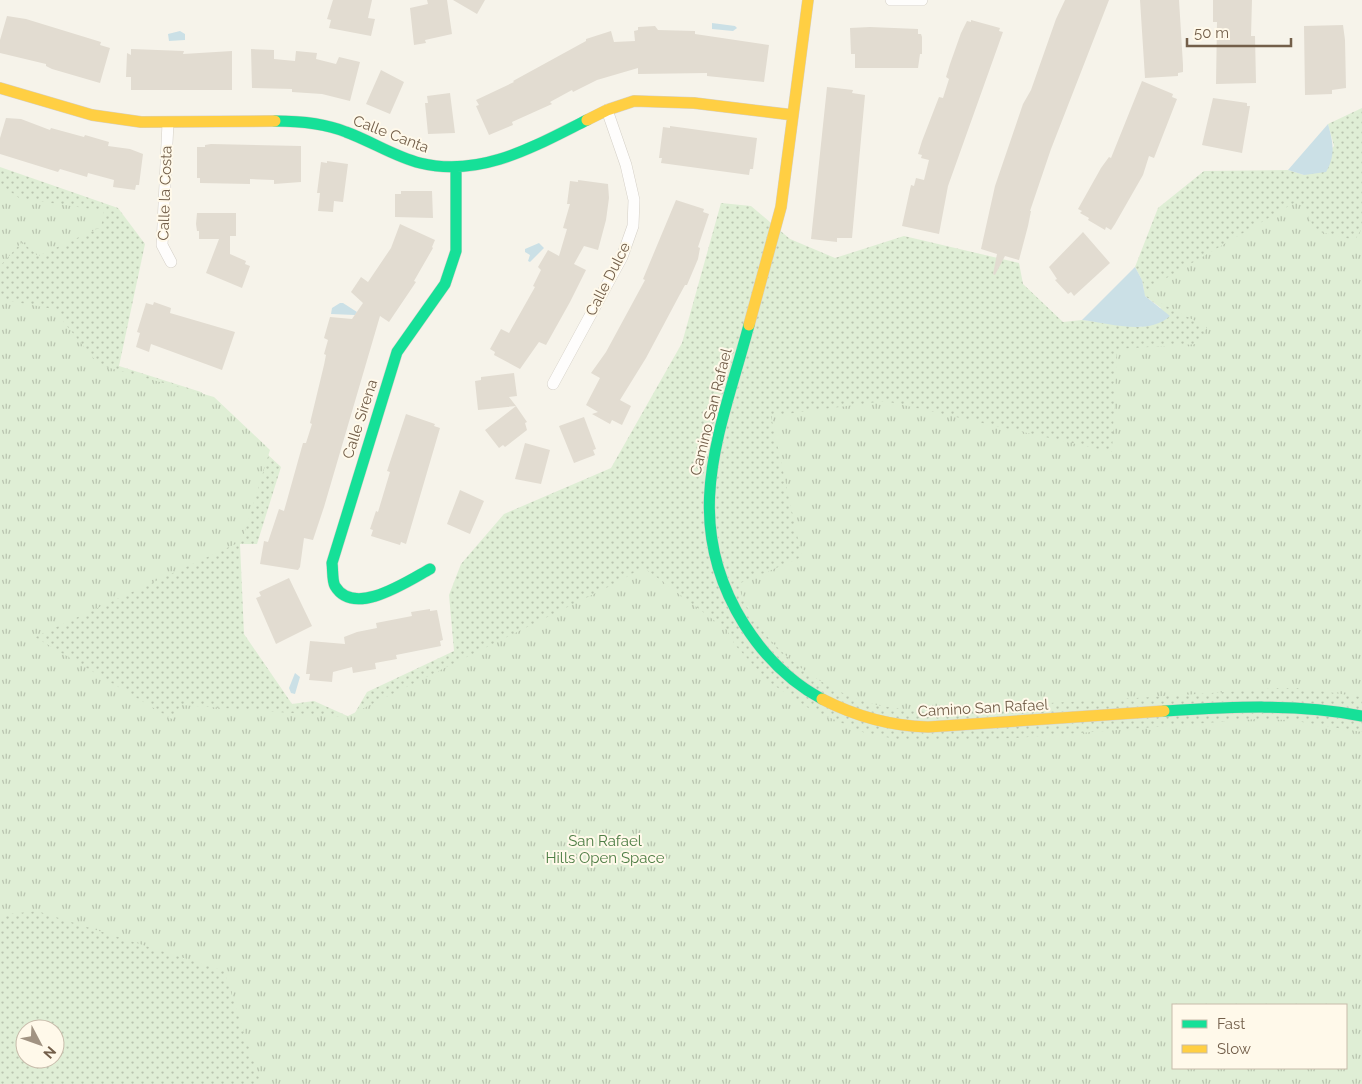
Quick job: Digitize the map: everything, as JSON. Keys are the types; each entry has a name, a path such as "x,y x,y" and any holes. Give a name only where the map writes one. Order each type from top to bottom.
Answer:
{"street":[{"name":"Camino San Rafael","path":"808,0 781,207 713,458 708,500 708,526 719,577 728,599 746,629 784,673 815,695 840,708 898,726 928,728 1241,706 1292,706 1338,711 1362,716"},
{"path":"891,0 922,0"},
{"name":"Calle Canta","path":"0,88 92,115 141,122 300,121 344,131 419,163 456,167 484,164 522,153 607,110 634,101 694,103 792,115"},
{"name":"Calle Dulce","path":"552,384 622,256 633,226 634,200 626,165 607,110"},
{"name":"Calle la Costa","path":"168,123 162,245 172,262"},
{"name":"Calle Sirena","path":"430,569 384,594 358,599 342,595 334,585 332,563 397,352 445,284 456,251 456,167"}],"green space":[{"path":"1362,108 1362,1084 0,1084 0,167 118,208 145,244 119,366 201,392 281,467 257,544 240,544 244,634 292,704 314,701 352,718 367,692 454,651 449,595 461,564 504,514 611,468 682,343 721,203 751,206 790,239 835,258 904,236 1019,263 1023,284 1063,322 1082,320 1141,327 1161,308 1145,296 1142,280 1135,267 1158,208 1204,171 1288,170 1304,175 1334,146 1328,124"},
{"path":"0,184 19,198 104,211 101,227 38,256 22,242 0,266"},
{"path":"1299,200 1316,231 1355,240 1362,228 1362,697 1300,688 1278,688 914,710 882,706 838,691 795,663 776,646 759,626 746,606 738,584 802,557 771,416 885,401 1112,452 1117,349 1198,344 1207,327 1141,293"},
{"name":"San Rafael Hills Open Space","path":"0,299 53,309 99,365 214,397 270,450 242,541 35,637 172,719 181,705 346,717 620,581 643,567 727,630 735,645 769,682 810,709 865,733 906,741 1015,738 1257,719 1290,720 1362,732 1362,1084 261,1084 224,971 37,911 0,915"}],"shaded area":[{"path":"712,23 735,26 737,28 733,31 712,29"},
{"path":"180,31 185,34 185,40 169,41 168,34"},
{"path":"1328,124 1333,148 1326,172 1304,175 1288,170"},
{"path":"539,243 544,248 530,262 528,261 530,255 525,252 525,249"},
{"path":"1135,267 1142,280 1145,296 1170,316 1161,322 1140,327 1082,320"},
{"path":"340,303 357,312 355,315 331,314 332,308"},
{"path":"295,673 300,677 295,694 291,693 289,688"}],"building":[{"path":"333,0 372,0 368,18 375,19 371,36 329,28 331,20 327,19"},
{"path":"427,0 447,0 452,34 425,40 426,43 414,45 410,8 428,4"},
{"path":"453,0 485,0 477,14"},
{"path":"1065,0 1109,0 1051,149 1030,211 1019,260 1005,256 995,275 993,274 997,254 981,249 995,186 1023,104 1031,90 1056,19"},
{"path":"1140,0 1179,0 1183,72 1178,73 1178,76 1145,78"},
{"path":"1213,0 1252,0 1251,36 1255,36 1256,83 1216,84 1217,22 1213,22"},
{"path":"7,16 26,19 101,42 100,45 110,48 100,83 52,69 46,66 46,64 0,53 0,40"},
{"path":"971,20 1000,28 999,31 1003,32 948,186 939,234 902,226 911,185 914,186 916,178 924,180 929,160 921,158 922,155 918,154 922,141 939,97 943,98 949,79 946,77 961,33 967,21 971,22"},
{"path":"1343,25 1346,88 1332,90 1332,94 1305,95 1304,26"},
{"path":"655,26 658,30 695,31 695,34 769,45 764,82 707,76 707,73 638,74 638,68 597,80 573,92 572,90 550,102 552,104 512,122 513,125 489,135 476,106 479,105 476,100 514,82 586,41 586,39 611,31 614,42 635,41 634,31 638,30 638,27"},
{"path":"850,28 918,29 918,34 921,34 922,37 922,54 920,54 918,68 855,68 855,54 851,54"},
{"path":"131,49 184,51 183,54 232,51 232,90 131,90 131,77 126,77 127,53 131,55"},
{"path":"251,49 274,50 274,59 295,61 296,51 317,53 316,59 336,64 339,57 360,62 350,101 322,94 292,92 292,89 252,88"},
{"path":"381,70 404,82 390,114 366,104"},
{"path":"1142,81 1173,94 1172,97 1177,99 1154,158 1149,156 1143,175 1115,224 1111,230 1106,227 1105,230 1088,220 1089,218 1080,213 1082,211 1078,209 1101,168 1109,157 1111,158"},
{"path":"827,87 853,90 852,93 865,95 852,238 837,238 837,242 811,239"},
{"path":"450,93 455,133 428,134 425,103 428,103 427,96"},
{"path":"1213,98 1247,103 1247,106 1250,106 1242,153 1202,145"},
{"path":"6,118 21,119 50,130 51,128 84,137 85,135 109,142 108,146 130,149 143,154 139,185 136,185 135,190 113,187 114,180 88,173 87,177 60,169 58,172 0,154 0,138"},
{"path":"670,126 757,138 753,169 750,169 749,175 661,163 662,158 659,158 663,127 670,128"},
{"path":"205,145 301,146 301,182 274,184 274,180 250,179 250,184 200,183 200,178 197,178 197,147 205,147"},
{"path":"327,161 348,164 343,202 334,201 333,212 318,211 320,193 317,193 321,162 327,163"},
{"path":"578,180 608,184 609,198 606,220 598,250 584,246 574,264 586,270 570,302 546,345 539,342 520,369 494,355 495,352 490,349 501,329 509,333 535,287 533,286 541,270 538,267 548,250 559,256 567,229 563,228 570,204 567,204 570,181 578,182"},
{"path":"401,191 432,191 433,218 395,217 395,194 401,194"},
{"path":"676,200 704,209 703,212 709,214 698,247 700,248 698,259 687,285 685,285 646,358 620,400 631,406 622,425 612,420 610,424 592,414 598,412 586,405 600,378 591,373 606,352 645,280 643,279"},
{"path":"197,213 236,213 236,236 230,236 230,254 246,261 245,264 250,266 242,288 206,273 219,239 199,239 199,231 197,231 196,224"},
{"path":"400,224 435,240 433,248 414,281 416,282 389,322 380,316 313,540 304,538 298,570 260,564 264,541 268,542 279,509 284,511 303,443 306,443 312,424 310,423 326,355 324,354 328,340 324,338 330,317 352,319 363,303 351,292 361,277 368,282 391,248"},
{"path":"1083,232 1110,263 1074,296 1071,292 1068,294 1055,280 1057,279 1049,267"},
{"path":"154,302 171,308 170,313 235,332 222,370 151,344 149,352 136,347 140,333 137,332 146,303 153,305"},
{"path":"514,373 517,396 509,397 516,406 478,410 475,381 481,380 481,377"},
{"path":"516,406 527,422 525,423 527,430 505,447 503,445 499,448 485,430"},
{"path":"406,414 435,424 434,426 440,428 406,544 401,542 400,545 371,536 373,530 370,529 376,511 378,512 390,472 387,471"},
{"path":"584,417 596,449 593,450 595,455 574,463 559,426"},
{"path":"525,443 550,450 541,484 515,479"},
{"path":"460,490 484,501 470,534 447,524"},
{"path":"289,578 312,626 276,644 256,598 261,596 259,592"},
{"path":"430,609 430,611 437,610 443,640 440,641 441,646 396,655 397,659 375,663 376,669 353,673 352,667 333,672 332,682 309,680 310,674 306,674 310,641 345,644 344,637 377,628 376,623 412,616 411,612"}],"traffic: fast":[{"path":"275,121 329,126 411,160 443,167 486,163 507,157 548,140 587,120"},
{"path":"430,569 381,594 355,599 344,595 335,586 332,563 397,352 445,284 456,251 456,167"},
{"path":"749,325 727,403 711,476 709,512 713,549 724,586 751,635 788,676 822,699"},
{"path":"1164,711 1263,707 1313,709 1362,716"}],"traffic: slow":[{"path":"749,325 781,207 808,0"},
{"path":"0,88 92,115 141,122 275,121"},
{"path":"587,120 607,110 634,101 694,103 793,115"},
{"path":"822,699 874,719 900,725 928,727 1164,711"}]}
